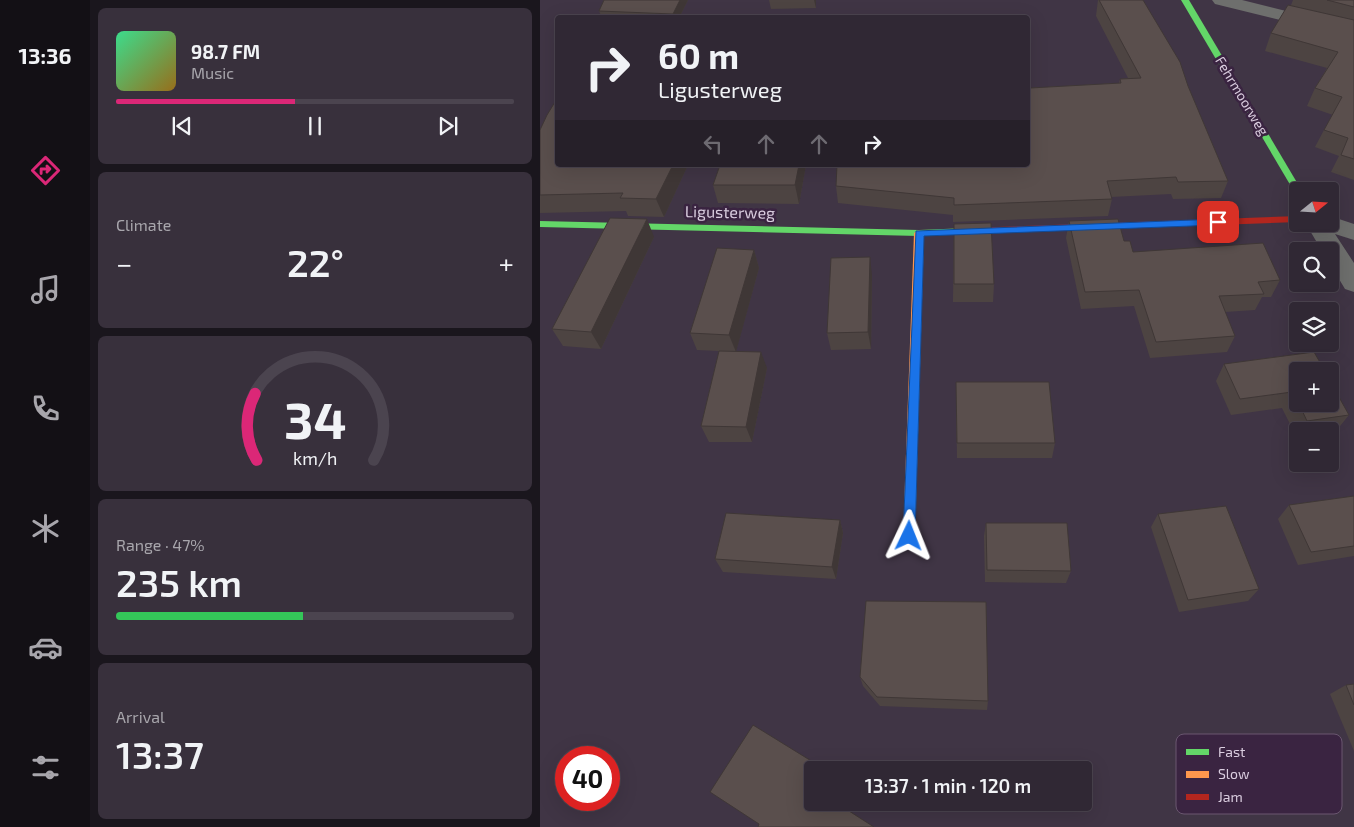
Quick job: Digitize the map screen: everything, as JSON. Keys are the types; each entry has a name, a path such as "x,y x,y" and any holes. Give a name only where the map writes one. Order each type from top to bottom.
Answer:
{"street":[{"name":"Fehrmoorweg","path":"1185,0 1293,182"},
{"path":"1221,0 1354,33"},
{"name":"Ligusterweg","path":"540,224 919,233 1289,219"},
{"path":"1339,227 1354,232"},
{"path":"1323,232 1354,283"},
{"path":"909,536 919,233"}],"building":[{"path":"604,0 680,0 673,14 599,11"},
{"path":"1099,0 1143,0 1180,62 1188,86 1228,181 1178,182 1176,177 1107,181 1112,199 954,205 954,198 836,186 837,167 1030,167 1030,88 1121,83 1120,79 1141,78"},
{"path":"1327,0 1354,0 1354,7"},
{"path":"1288,5 1354,20 1354,159 1341,155 1348,138 1324,130 1342,97 1315,88 1338,52 1271,33"},
{"path":"555,102 555,167 672,167 656,199 620,198 623,193 540,195 540,130"},
{"path":"719,167 799,167 795,185 713,185"},
{"path":"610,218 647,219 591,332 552,329"},
{"path":"1118,219 1124,241 1130,241 1133,252 1263,243 1280,280 1258,282 1264,294 1219,296 1235,336 1156,342 1139,290 1085,292 1069,221"},
{"path":"991,223 994,284 954,284 954,224"},
{"path":"717,248 754,250 729,335 690,333"},
{"path":"870,257 868,332 827,333 831,258"},
{"path":"719,351 761,352 746,427 701,426"},
{"path":"1314,352 1320,362 1289,362 1289,392 1240,399 1224,364"},
{"path":"956,382 1049,382 1055,443 957,443"},
{"path":"1339,397 1349,415 1307,421 1303,412 1339,412"},
{"path":"1354,496 1354,546 1311,552 1289,505"},
{"path":"1226,506 1259,589 1188,600 1158,514"},
{"path":"726,513 840,520 832,567 715,559"},
{"path":"986,523 1067,523 1071,571 987,570"},
{"path":"866,601 986,602 988,701 877,697 860,677"},
{"path":"1354,684 1354,705 1346,685"},
{"path":"753,725 811,761 804,761 804,811 849,811 874,827 758,827 759,824 710,792"}],"traffic: fast":[{"path":"1185,0 1293,182"},
{"path":"540,224 919,233 968,231"}],"traffic: slow":[{"path":"909,536 919,233"}],"traffic: jam":[{"path":"968,231 1289,219"}],"route":[{"path":"909,536 919,233 1218,222"}]}
